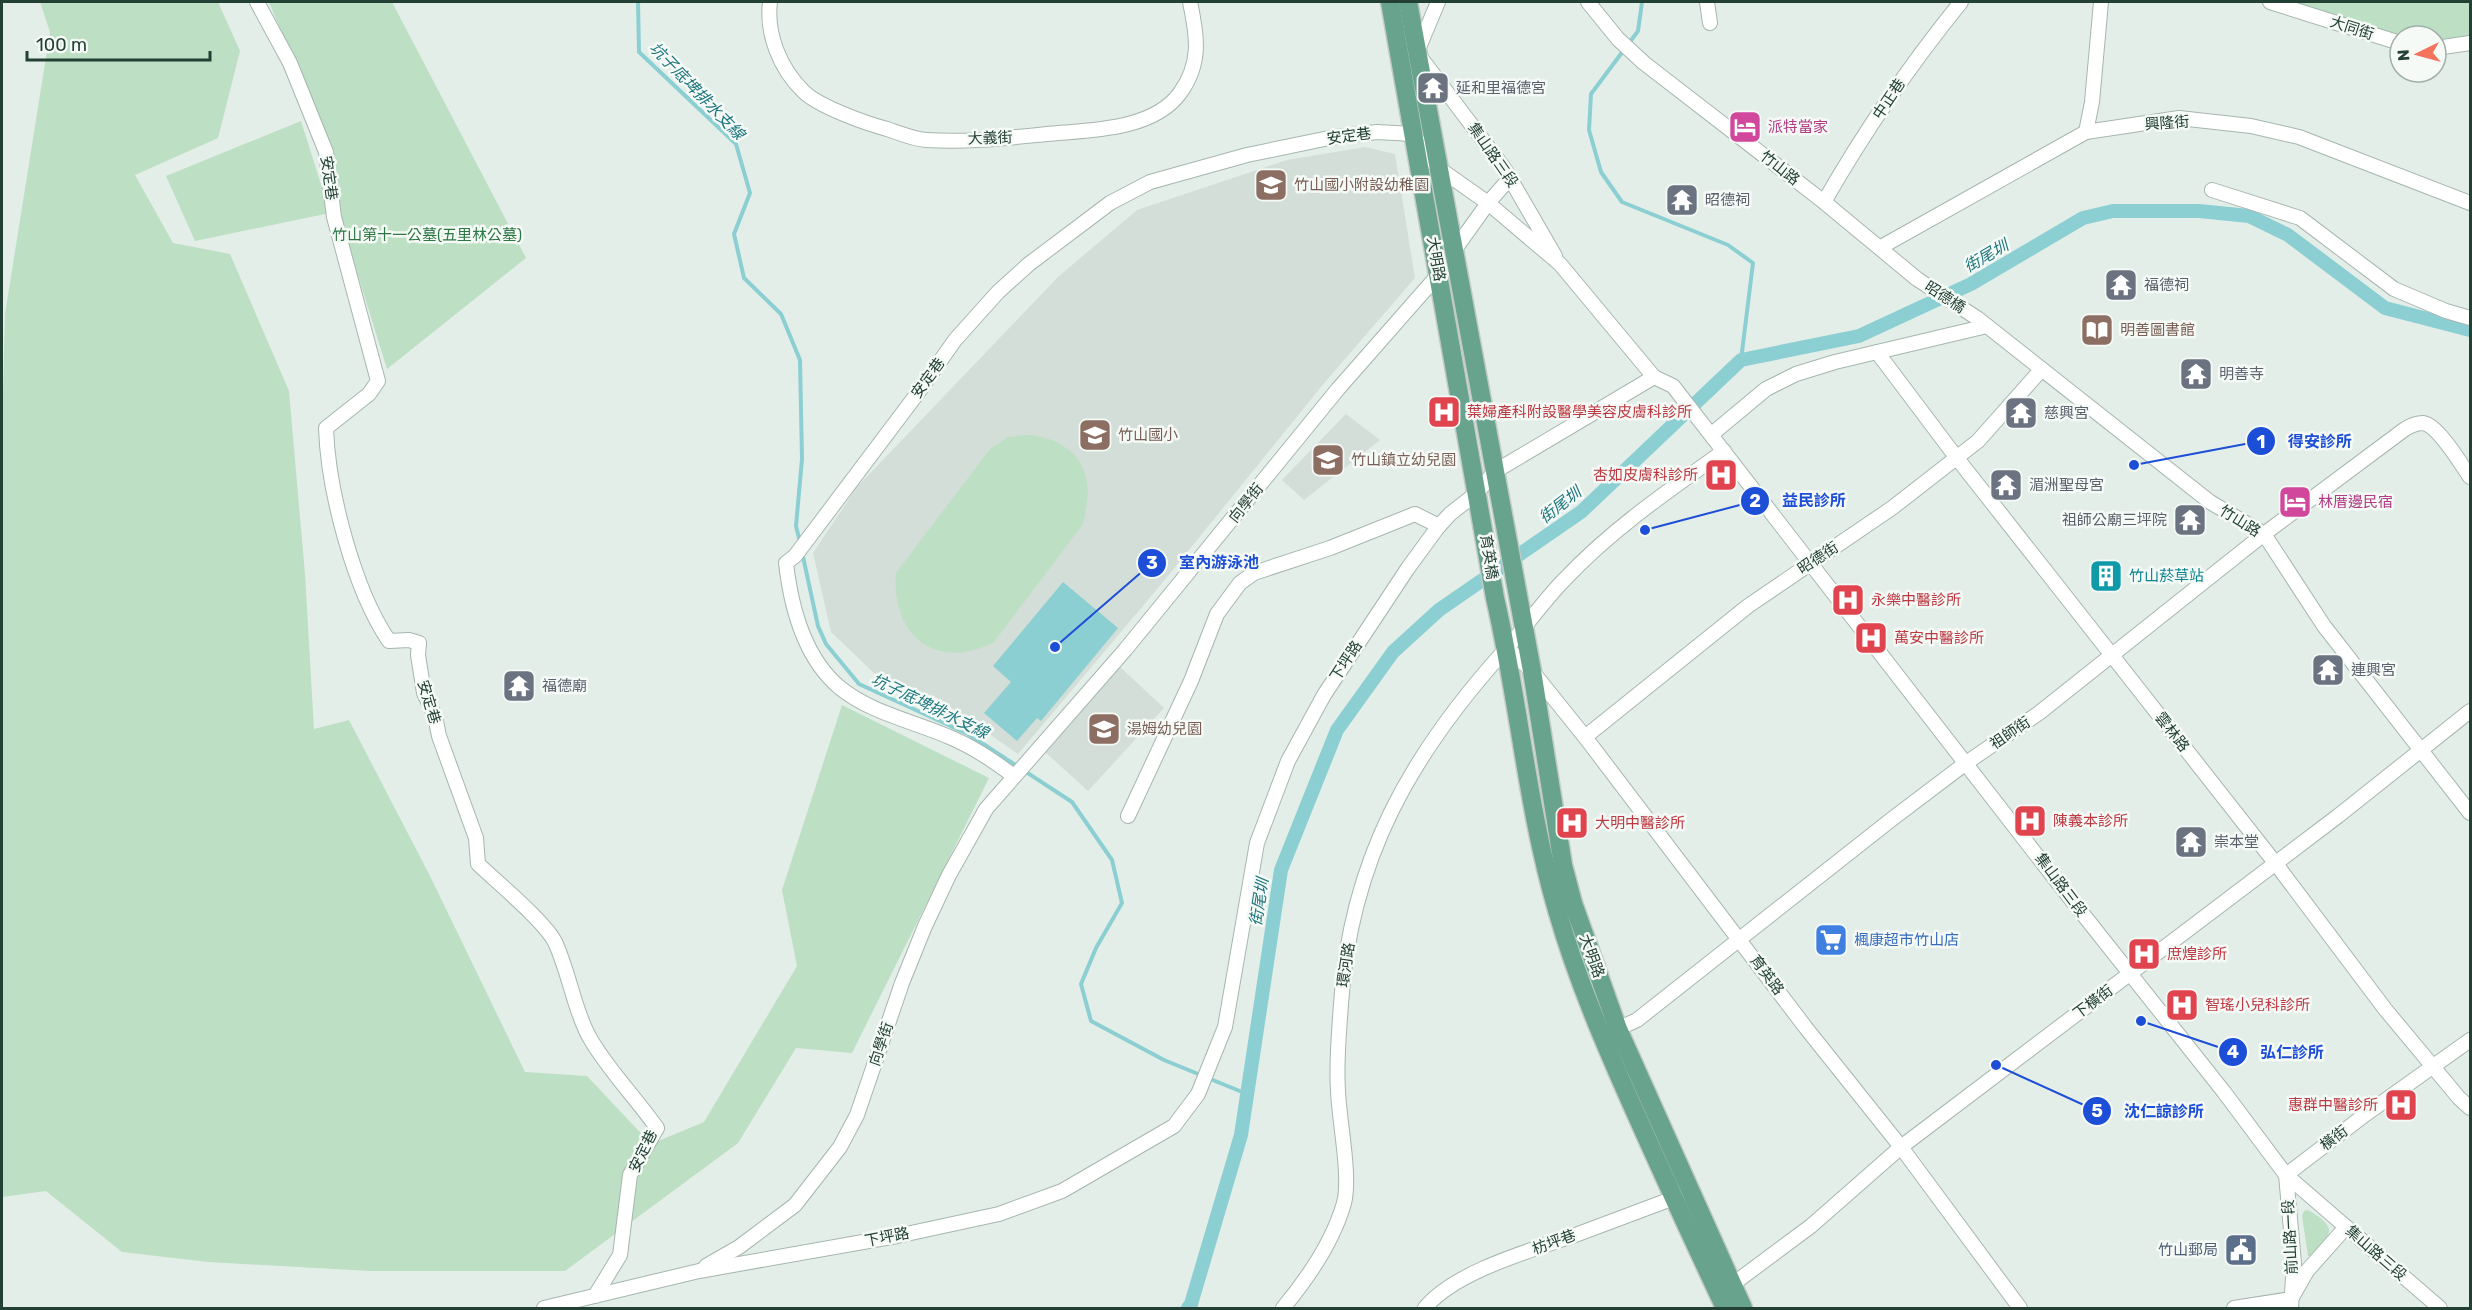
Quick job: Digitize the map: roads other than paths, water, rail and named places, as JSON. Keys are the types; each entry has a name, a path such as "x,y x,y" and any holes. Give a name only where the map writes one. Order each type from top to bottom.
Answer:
{"main road":[{"name":"大明路","path":"1390,2 1409,53 1437,166 1502,511"},
{"name":"大明路","path":"1408,2 1413,134 1482,517"},
{"name":"育英橋","path":"1502,511 1514,581"},
{"name":"育英橋","path":"1482,517 1495,598"},
{"name":"大明路","path":"1514,581 1532,671 1563,865 1573,903 1618,1029 1689,1187 1725,1296"},
{"name":"大明路","path":"1495,598 1507,648 1545,870 1558,914 1601,1036 1674,1198 1725,1296 1743,1308"}],"street":[{"name":"安定巷","path":"257,2 291,63 326,152 334,217 378,381 369,394 326,428 327,457 347,547 378,624 389,641 409,640 419,643 418,655 423,693 435,716 439,736 476,838 478,864 527,910 554,940 590,1038 619,1080 638,1101 657,1128 630,1175 620,1255 595,1296"},
{"name":"大義街","path":"770,2 772,38 781,64 804,93 866,123 925,140 1013,138 1111,129 1138,121 1170,104 1180,93 1194,67 1197,38 1190,2"},
{"path":"1409,53 1438,2"},
{"name":"竹山路","path":"1588,2 1618,39 1641,60 1881,247 1917,279"},
{"path":"1707,2 1710,23"},
{"name":"中正巷","path":"1824,202 1852,154 1921,50 1961,2"},
{"path":"2086,132 2101,2"},
{"name":"大同街","path":"2270,2 2388,39"},
{"path":"2448,46 2470,43"},
{"name":"集山路三段","path":"1409,53 1510,178 1560,264 1654,377 1672,386 1712,434 2286,1174 2440,1308"},
{"name":"興隆街","path":"1881,247 2086,132 2179,118 2251,126 2299,137 2470,202"},
{"name":"安定巷","path":"1014,776 982,753 948,736 865,704 839,687 808,649 788,580 786,563 795,556 962,332 998,292 1029,264 1110,202 1150,182 1247,155 1357,134 1377,132 1413,134"},
{"name":"集山路三段","path":"1413,134 1437,166 1488,203 1560,264"},
{"path":"1453,252 1488,203 1510,178"},
{"path":"2212,190 2300,218 2394,289 2446,311 2470,318"},
{"name":"向學街","path":"699,1271 739,1247 795,1205 840,1147 857,1115 902,983 925,926 949,875 986,809 1125,650 1338,389 1439,274"},
{"name":"昭德橋","path":"1917,279 1972,315"},
{"name":"竹山路","path":"1972,315 2210,502 2264,534 2324,626 2470,813"},
{"path":"1712,434 1766,389 1796,374 1987,326"},
{"name":"雲林路","path":"1877,352 1956,457 2276,864 2385,1009 2470,1108"},
{"name":"昭德街","path":"1585,737 1748,606 1893,508 1978,441 2041,370"},
{"name":"下坪路","path":"544,1308 699,1271 930,1229 999,1214 1062,1191 1174,1126 1198,1094 1213,1062 1225,1027 1257,843 1288,761 1324,695 1408,568 1450,514 1478,492 1494,472 1654,377"},
{"name":"祖師街","path":"1601,1036 1636,1020 1966,763 2039,713 2264,534 2405,429 2425,423 2436,430 2470,477"},
{"name":"環河路","path":"1283,1308 1306,1281 1325,1247 1345,1201 1337,1047 1346,957 1364,874 1388,817 1416,767 1449,716 1564,579 1610,536 1724,451"},
{"path":"1128,816 1191,681 1216,614 1240,583 1254,573 1330,548 1416,514 1440,526"},
{"name":"育英路","path":"1507,648 1532,671 1585,737 1901,1147 1953,1221 2020,1308"},
{"name":"下橫街","path":"1725,1296 1827,1213 1901,1147 2276,864 2470,711"},
{"name":"橫街","path":"2286,1174 2470,1040"},
{"name":"前山路一段","path":"2286,1174 2294,1263 2291,1304"},
{"name":"枋坪巷","path":"1425,1308 1432,1300 1458,1282 1494,1264 1674,1198 1689,1187"},
{"name":"前山路一段","path":"2291,1304 2307,1271 2346,1227"},
{"path":"2234,1308 2291,1304"}],"water":[{"path":"1063,582 1118,628 1041,721 1037,718 1017,741 984,713 1011,682 993,666"}],"waterway":[{"name":"坑子底埤排水支線","path":"638,2 639,52 736,144 750,193 734,234 744,278 781,314 800,360 802,459 796,526 800,542"},
{"path":"1642,2 1638,31 1591,94 1589,130 1601,172 1622,202 1728,245 1753,263 1741,360"},
{"name":"街尾圳","path":"1188,1308 1241,1135 1281,870 1337,730 1393,652 1439,610 1581,512 1741,360 1859,336 1971,284 2083,218 2113,211 2199,211 2249,216 2288,235 2385,308 2470,330"},
{"name":"坑子底埤排水支線","path":"802,552 818,626 826,644 859,684 968,734 1072,802 1112,860 1122,903 1096,948 1081,984 1091,1021 1164,1060 1247,1094"}],"place":[{"name":"延和里福德宮","path":"1433,88"},
{"name":"派特當家","path":"1745,127"},
{"name":"竹山國小附設幼稚園","path":"1271,185"},
{"name":"昭德祠","path":"1682,200"},
{"name":"福德祠","path":"2121,285"},
{"name":"明善圖書館","path":"2097,330"},
{"name":"明善寺","path":"2196,374"},
{"name":"葉婦產科附設醫學美容皮膚科診所","path":"1444,412"},
{"name":"慈興宮","path":"2021,413"},
{"name":"竹山國小","path":"1095,435"},
{"name":"竹山鎮立幼兒園","path":"1328,460"},
{"name":"得安診所","path":"2134,465"},
{"name":"杏如皮膚科診所","path":"1721,475"},
{"name":"湄洲聖母宮","path":"2006,485"},
{"name":"林厝邊民宿","path":"2295,502"},
{"name":"祖師公廟三坪院","path":"2190,520"},
{"name":"益民診所","path":"1645,530"},
{"name":"竹山菸草站","path":"2106,576"},
{"name":"永樂中醫診所","path":"1848,600"},
{"name":"萬安中醫診所","path":"1871,638"},
{"name":"室內游泳池","path":"1055,647"},
{"name":"連興宮","path":"2328,670"},
{"name":"福德廟","path":"519,686"},
{"name":"湯姆幼兒園","path":"1104,729"},
{"name":"陳義本診所","path":"2030,821"},
{"name":"大明中醫診所","path":"1572,823"},
{"name":"崇本堂","path":"2191,842"},
{"name":"楓康超市竹山店","path":"1831,940"},
{"name":"庶煌診所","path":"2144,954"},
{"name":"智瑤小兒科診所","path":"2182,1005"},
{"name":"弘仁診所","path":"2141,1021"},
{"name":"沈仁諒診所","path":"1996,1065"},
{"name":"惠群中醫診所","path":"2401,1105"},
{"name":"竹山郵局","path":"2241,1250"}],"park label":[{"name":"竹山第十一公墓(五里林公墓)","path":"427,235"}]}
